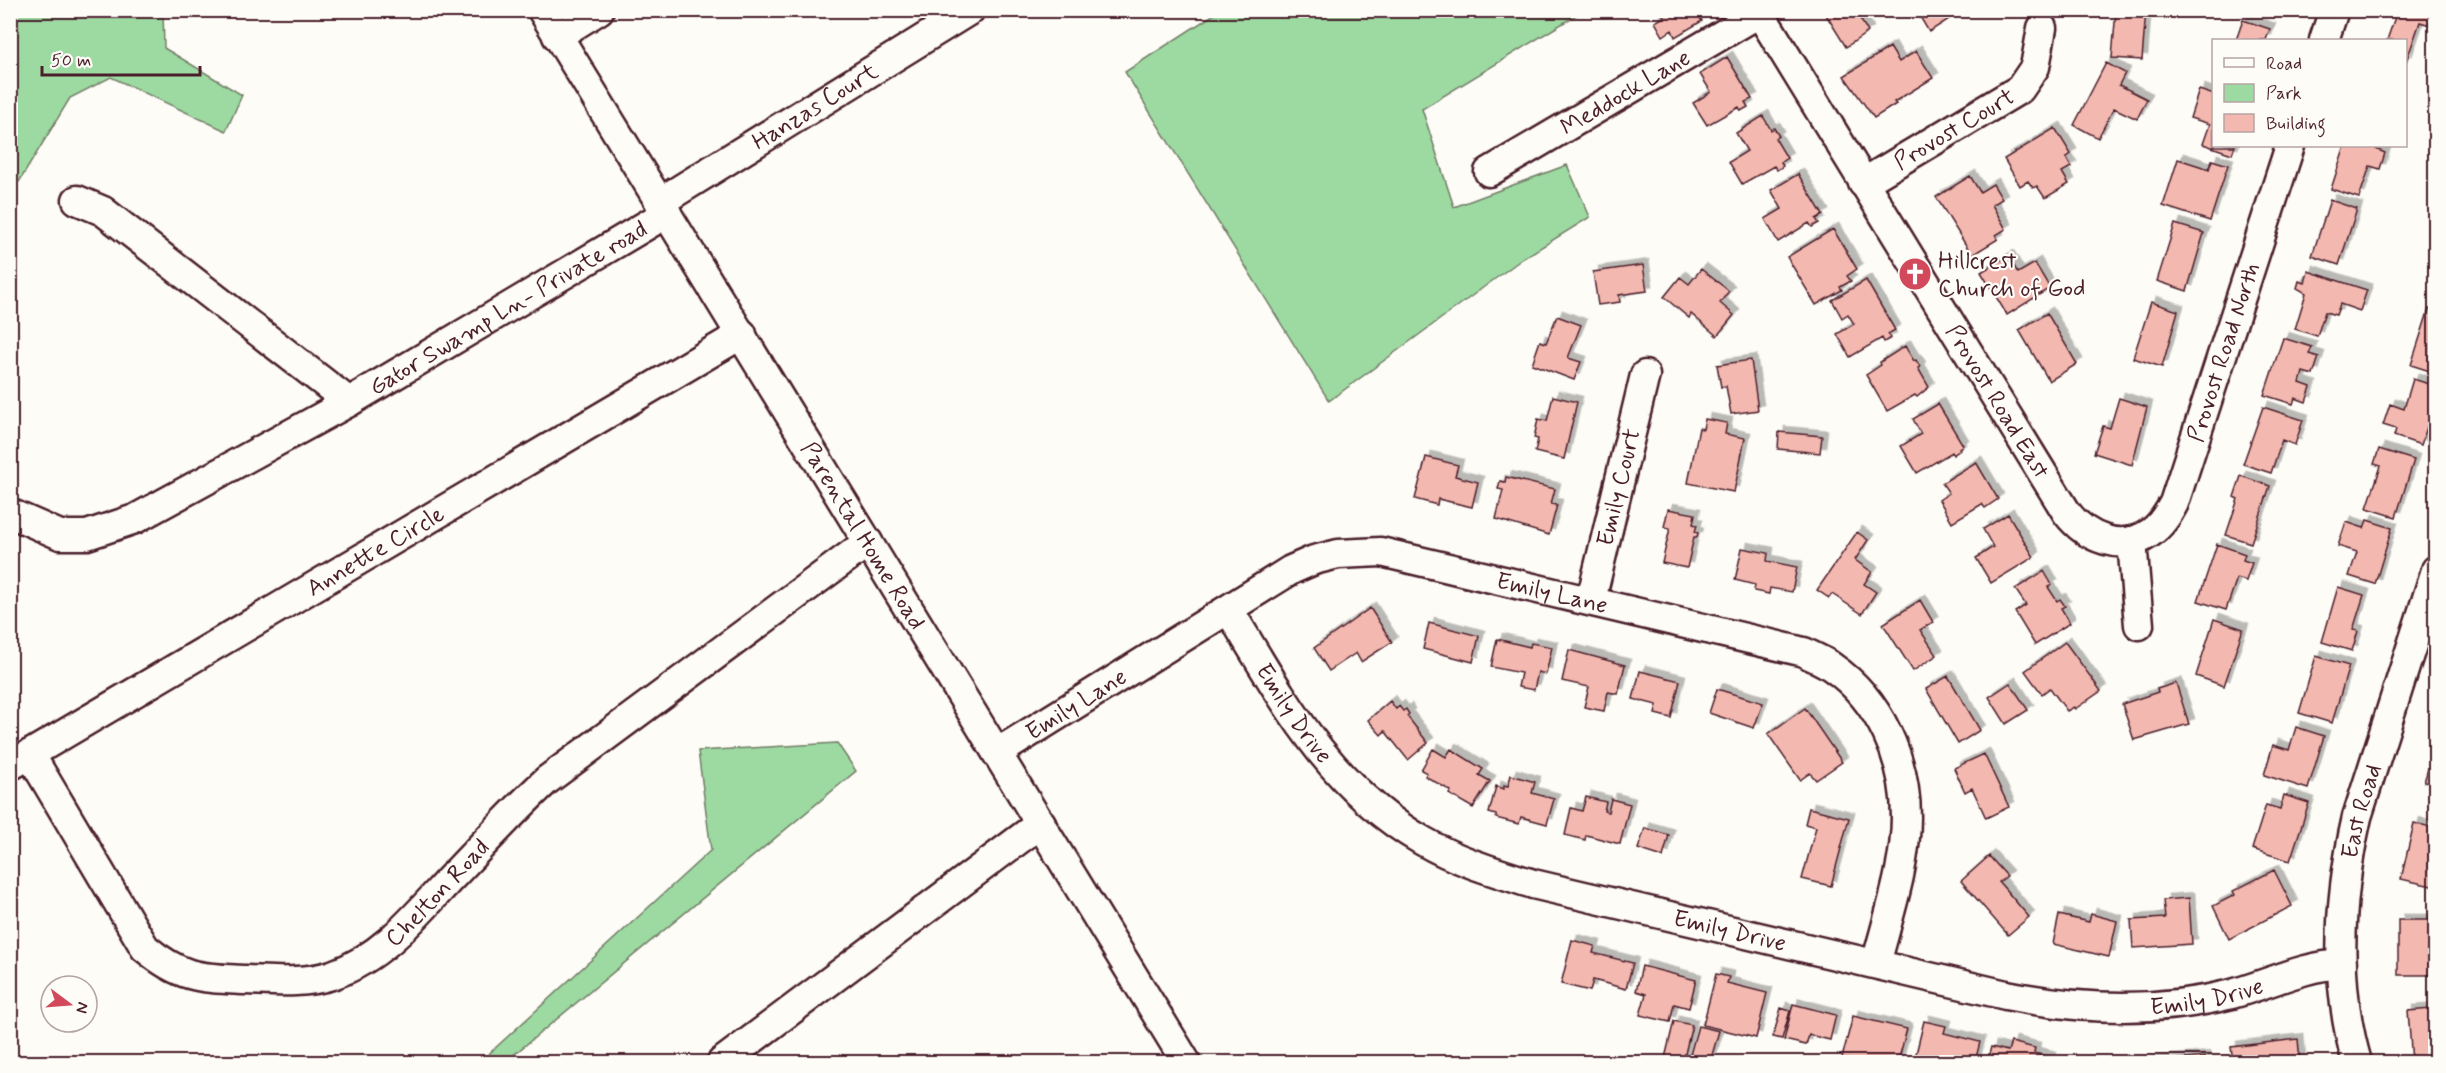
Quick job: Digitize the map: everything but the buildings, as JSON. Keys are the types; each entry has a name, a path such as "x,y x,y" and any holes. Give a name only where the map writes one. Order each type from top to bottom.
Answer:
{"street":[{"name":"Parental Home Road","path":"542,10 1041,823 1178,1059"},
{"path":"557,36 599,10"},
{"name":"Hanzas Court","path":"663,208 970,10"},
{"path":"2324,39 2334,10"},
{"name":"Meddock Lane","path":"1489,172 1758,12"},
{"name":"Provost Road East","path":"1758,12 2067,513 2077,526 2094,537 2132,542"},
{"name":"Provost Court","path":"1863,183 2020,89 2035,67 2042,28"},
{"name":"Provost Road North","path":"2132,542 2150,533 2165,518 2174,503 2290,147"},
{"name":"Gator Swamp Ln- Private road","path":"77,200 103,211 349,402"},
{"name":"Gator Swamp Ln- Private road","path":"10,513 60,535 87,535 135,519 349,402 663,208"},
{"name":"Annette Circle","path":"20,760 742,334"},
{"name":"Emily Court","path":"1591,600 1645,375"},
{"name":"Chelton Road","path":"20,760 145,948 165,965 187,974 210,979 298,982 330,976 356,966 401,932 522,803 548,780 868,542"},
{"path":"2132,542 2139,625"},
{"name":"Emily Lane","path":"998,753 1291,570 1314,560 1362,551 1402,556 1591,600 1804,652 1832,666 1854,685 1873,707 1888,734 1897,759 1904,789 1906,818 1898,877 1876,964"},
{"name":"East Road","path":"2357,1062 2344,998 2342,964 2343,897 2348,855 2357,817 2435,572"},
{"name":"Emily Drive","path":"1229,610 1299,724 1329,763 1360,795 1389,819 1423,841 1475,865 1533,884 2041,1002 2128,1009 2181,1004 2259,987 2312,968 2342,964"},
{"path":"722,1062 1041,823"}],"green space":[{"path":"10,11 163,11 164,48 242,95 226,131 111,77 70,98 19,182 11,182"},
{"path":"1219,11 1583,11 1422,109 1454,207 1567,165 1590,217 1522,259 1329,401 1125,72"},
{"path":"837,743 856,771 505,1062 480,1062 711,850 698,751"}],"place":[{"name":"Hillcrest Church of God","path":"1915,274"}]}
